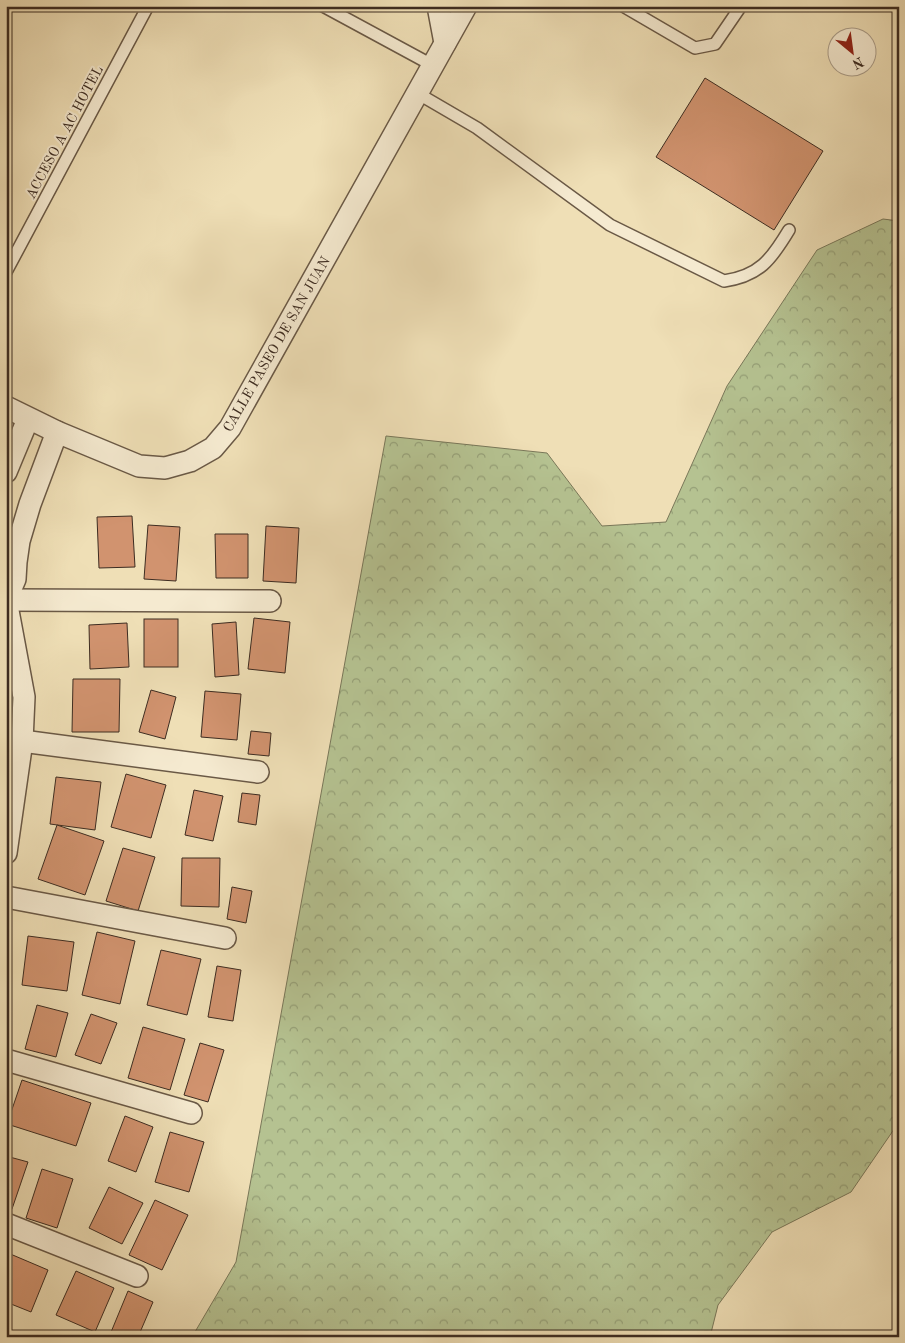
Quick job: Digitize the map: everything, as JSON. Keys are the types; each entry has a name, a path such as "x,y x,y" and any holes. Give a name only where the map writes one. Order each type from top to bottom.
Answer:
{"street":[{"path":"438,6 445,43"},
{"name":"CALLE PASEO DE SAN JUAN","path":"6,407 57,432 139,466 165,468 190,461 213,448 230,428 466,6"},
{"path":"6,472 28,419"},
{"path":"6,853 22,742 24,696 6,600 15,579 20,541 30,504 57,432"},
{"path":"6,600 270,601"},
{"path":"22,742 258,772"},
{"path":"6,897 225,938"},
{"path":"6,1060 191,1113"},
{"path":"6,1224 137,1276"}],"lane":[{"name":"ACCESO A AC HOTEL","path":"6,272 148,6"},
{"path":"323,6 432,65"},
{"path":"623,6 695,48 715,44 741,6"},
{"path":"417,93 477,128 610,225 724,281 742,279 758,269 777,250 789,230"}],"green space":[{"path":"883,219 899,221 899,1122 851,1192 772,1232 718,1305 710,1337 192,1337 236,1262 386,436 547,453 602,526 666,522 727,386 817,250"}],"building":[{"path":"705,78 823,151 774,230 656,157"},
{"path":"132,516 135,567 99,568 97,517"},
{"path":"148,525 180,527 176,581 144,579"},
{"path":"266,526 299,528 296,583 263,581"},
{"path":"215,534 248,534 248,578 216,578"},
{"path":"254,618 290,622 285,673 248,669"},
{"path":"144,619 178,619 178,667 144,667"},
{"path":"236,622 239,675 215,677 212,624"},
{"path":"127,623 129,667 90,669 89,625"},
{"path":"73,679 120,679 119,732 72,732"},
{"path":"151,690 176,697 165,739 139,732"},
{"path":"205,691 241,694 237,740 201,737"},
{"path":"251,731 271,733 269,756 248,754"},
{"path":"126,774 166,785 151,838 111,827"},
{"path":"56,777 101,782 95,830 50,824"},
{"path":"194,790 223,796 213,841 185,835"},
{"path":"242,793 260,795 256,825 238,822"},
{"path":"57,825 104,841 85,895 38,879"},
{"path":"123,848 155,857 138,911 106,901"},
{"path":"182,858 220,858 219,907 181,906"},
{"path":"232,887 252,891 246,923 227,919"},
{"path":"97,932 135,941 120,1004 82,995"},
{"path":"28,936 74,942 67,991 22,985"},
{"path":"161,950 201,959 187,1015 147,1005"},
{"path":"217,966 241,970 233,1021 208,1017"},
{"path":"37,1005 68,1013 56,1057 25,1049"},
{"path":"91,1014 117,1023 101,1064 75,1055"},
{"path":"143,1027 185,1039 170,1090 128,1078"},
{"path":"200,1043 224,1050 208,1102 184,1095"},
{"path":"22,1080 91,1103 76,1146 7,1124"},
{"path":"125,1116 153,1127 136,1172 108,1161"},
{"path":"170,1132 204,1142 189,1192 155,1182"},
{"path":"6,1156 28,1162 12,1209 6,1207"},
{"path":"42,1169 73,1179 57,1228 26,1218"},
{"path":"109,1187 143,1203 122,1244 89,1228"},
{"path":"155,1200 188,1215 162,1270 129,1255"},
{"path":"8,1253 48,1270 31,1312 6,1302 6,1258"},
{"path":"76,1271 114,1288 95,1332 56,1315"},
{"path":"128,1291 153,1302 138,1337 109,1337"}]}
